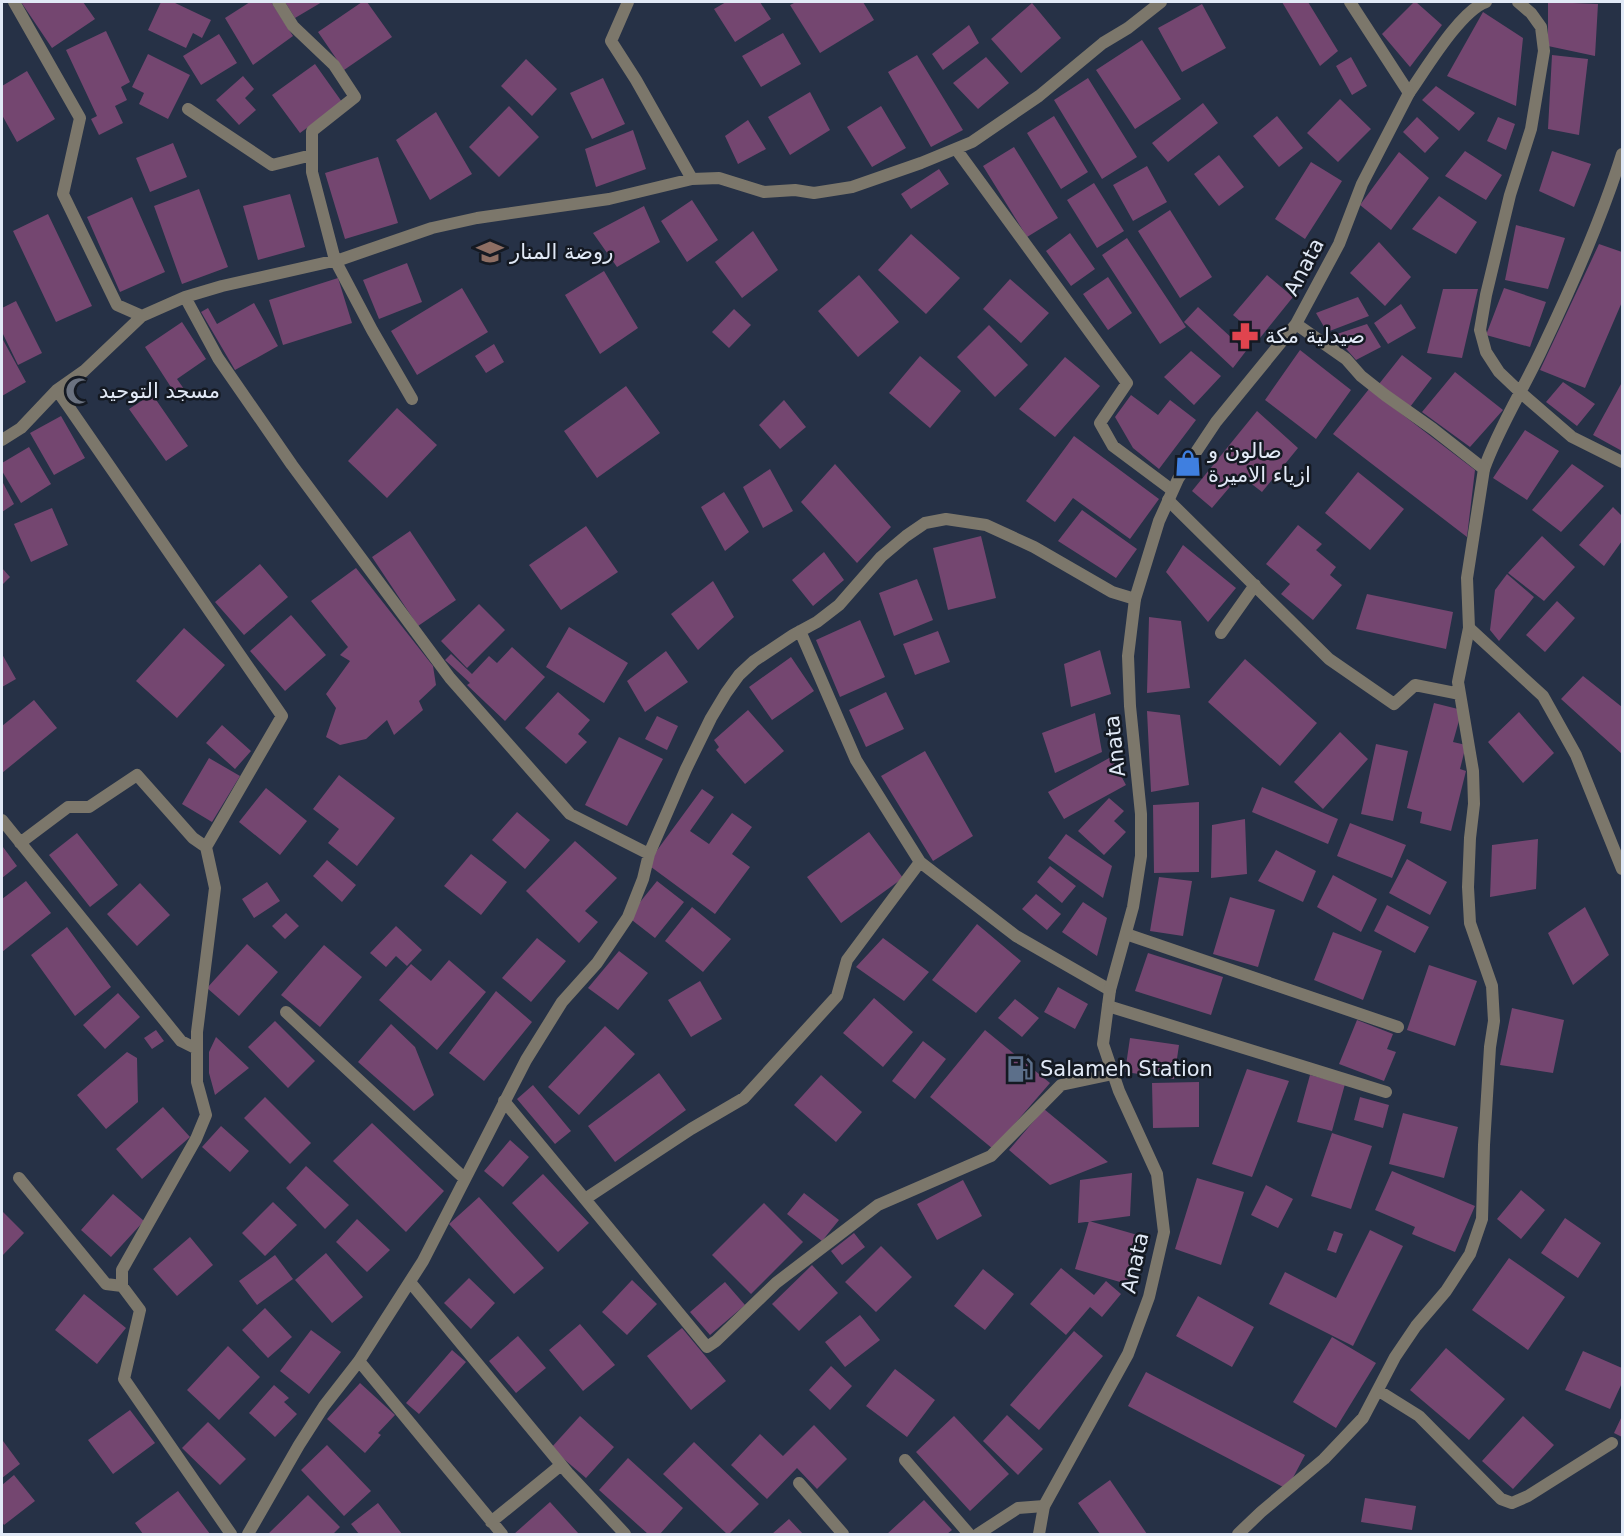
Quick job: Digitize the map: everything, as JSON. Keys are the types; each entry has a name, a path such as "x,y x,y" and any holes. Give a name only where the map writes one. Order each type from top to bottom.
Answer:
{"street":[{"path":"14,2 80,118 63,194 117,305 142,316"},
{"path":"278,2 293,26 334,66 355,97 312,131 312,172 335,260 412,399"},
{"path":"628,2 611,41 692,178"},
{"path":"2,440 21,428 57,390 84,371 142,316 185,297 222,286 335,260 432,228 477,218 609,199 692,178 719,178 764,192 795,190 814,193 852,187 972,142 1039,96 1103,43 1128,28 1161,2"},
{"path":"1350,2 1409,93"},
{"name":"Anata","path":"1039,1534 1044,1506 1128,1354 1149,1297 1164,1232 1157,1174 1113,1074 1103,1044 1110,990 1133,907 1141,856 1142,814 1130,706 1129,666 1136,599 1159,520 1178,479 1216,422 1296,324 1339,244 1362,184 1409,93 1461,20 1480,2"},
{"path":"1518,2 1531,13 1541,27 1544,51 1531,129 1510,195 1480,330 1486,352 1499,372 1520,392 1572,437 1623,462"},
{"path":"188,110 272,165 312,155"},
{"path":"956,149 1127,383 1100,423 1113,446 1171,495 1255,585 1329,659 1394,704 1414,685 1460,694"},
{"path":"1238,1534 1324,1459 1363,1418 1395,1357 1416,1326 1446,1291 1470,1254 1482,1219 1490,1047 1494,1021 1492,986 1470,923 1468,887 1474,804 1473,771 1458,682 1469,628 1467,578 1484,470 1493,445 1541,350 1605,207 1623,154"},
{"path":"185,297 218,358 292,465 450,678 570,814 649,854"},
{"path":"1296,324 1346,359 1361,376 1385,396 1433,429 1484,470"},
{"path":"57,390 282,716 206,847 215,888 197,1032 197,1082 206,1115 196,1139 122,1270 122,1286 140,1310 124,1379 231,1534"},
{"path":"248,1534 324,1406 359,1361 423,1261 526,1060 562,1002 597,963 628,917 643,879 649,854 690,759 726,693 739,675 754,661 817,622 839,605 881,557 925,523 946,519 986,525 1034,547 1112,592 1136,599"},
{"path":"1221,633 1255,585"},
{"path":"1469,628 1543,696 1576,755 1623,869"},
{"path":"800,631 856,760 920,862 1017,936 1110,990"},
{"path":"20,843 68,807 89,807 137,775 193,838 206,847"},
{"path":"2,820 181,1041 197,1049"},
{"path":"585,1199 691,1129 744,1098 837,996 847,960 920,862"},
{"path":"1126,934 1398,1027"},
{"path":"1108,1006 1386,1092"},
{"path":"286,1012 465,1179"},
{"path":"504,1101 707,1347 717,1341 776,1283 878,1205 991,1156 1061,1085 1113,1074"},
{"path":"19,1178 106,1284 122,1286"},
{"path":"410,1282 561,1465 625,1534"},
{"path":"359,1361 502,1534"},
{"path":"1379,1391 1419,1416 1500,1499 1512,1503 1528,1496 1612,1443"},
{"path":"905,1460 969,1534"},
{"path":"491,1522 561,1465"},
{"path":"799,1483 843,1534"},
{"path":"978,1534 1018,1508 1044,1506"}],"building":[{"path":"21,2 83,2 95,19 52,48"},
{"path":"161,2 173,2 211,20 202,38 193,33 186,48 148,30"},
{"path":"250,2 271,2 293,36 253,65 225,18"},
{"path":"285,2 322,2 295,18"},
{"path":"362,2 367,2 392,37 344,70 318,32"},
{"path":"726,2 760,2 771,19 735,42 714,9"},
{"path":"796,2 863,2 874,20 820,53 790,5"},
{"path":"1282,2 1308,2 1338,51 1320,66"},
{"path":"1414,2 1442,25 1410,67 1382,34"},
{"path":"1548,2 1598,4 1595,56 1548,46"},
{"path":"1032,3 1061,38 1021,73 991,39"},
{"path":"1202,4 1226,48 1182,72 1158,28"},
{"path":"1483,12 1523,38 1516,106 1447,76"},
{"path":"969,25 979,43 943,70 932,54"},
{"path":"106,31 130,82 121,87 127,100 115,106 123,123 99,135 91,119 97,116 66,50"},
{"path":"783,33 801,64 761,87 742,56"},
{"path":"219,34 237,63 201,85 183,56"},
{"path":"1142,40 1181,99 1135,129 1096,70"},
{"path":"148,54 190,75 168,119 139,104 144,93 132,87"},
{"path":"917,55 963,130 931,147 888,72"},
{"path":"1552,55 1588,59 1579,135 1548,129"},
{"path":"986,57 1009,83 978,109 953,83"},
{"path":"1351,57 1367,86 1352,95 1336,66"},
{"path":"526,59 557,89 532,116 501,86"},
{"path":"315,64 342,102 300,133 272,95"},
{"path":"27,71 55,119 17,142 2,115 2,86"},
{"path":"243,76 254,89 245,98 256,110 239,125 216,100"},
{"path":"603,78 625,124 592,139 570,93"},
{"path":"1088,78 1137,157 1102,179 1054,100"},
{"path":"1436,86 1475,113 1459,131 1422,100"},
{"path":"810,92 830,130 790,155 768,117"},
{"path":"1340,99 1371,129 1338,162 1307,133"},
{"path":"1203,103 1218,123 1168,162 1152,143"},
{"path":"509,106 539,137 499,177 469,147"},
{"path":"881,106 906,148 872,167 847,127"},
{"path":"436,112 472,174 430,200 396,140"},
{"path":"1054,116 1088,172 1061,189 1027,133"},
{"path":"1277,116 1303,148 1279,167 1253,136"},
{"path":"1417,117 1439,138 1425,153 1403,132"},
{"path":"1498,117 1515,124 1506,150 1487,141"},
{"path":"748,120 766,149 738,164 725,136"},
{"path":"633,130 646,169 596,187 585,149"},
{"path":"173,143 187,177 150,192 136,158"},
{"path":"1014,147 1058,218 1027,237 983,166"},
{"path":"1465,151 1502,175 1486,200 1445,176"},
{"path":"1552,151 1591,164 1574,207 1539,191"},
{"path":"1399,152 1429,178 1391,230 1360,205"},
{"path":"1219,155 1244,187 1219,206 1194,174"},
{"path":"378,157 398,223 345,239 325,173"},
{"path":"1311,162 1342,181 1305,239 1275,219"},
{"path":"1147,166 1167,202 1133,221 1113,185"},
{"path":"939,169 949,184 911,209 901,194"},
{"path":"1094,183 1124,231 1097,248 1067,200"},
{"path":"199,189 228,267 182,284 154,206"},
{"path":"290,194 305,247 258,260 243,206"},
{"path":"1439,196 1477,222 1456,254 1412,229"},
{"path":"132,197 165,272 120,292 87,217"},
{"path":"692,200 718,240 687,262 661,221"},
{"path":"644,206 660,242 617,267 593,233"},
{"path":"1170,210 1212,277 1180,298 1138,231"},
{"path":"48,214 92,306 56,322 13,231"},
{"path":"1516,225 1565,238 1548,289 1505,280"},
{"path":"753,231 778,270 742,298 715,262"},
{"path":"1070,233 1095,269 1071,286 1046,251"},
{"path":"911,234 960,278 926,314 878,270"},
{"path":"1127,238 1186,327 1160,344 1102,255"},
{"path":"1379,242 1411,277 1385,306 1350,273"},
{"path":"1599,244 1622,252 1622,302 1585,388 1540,370"},
{"path":"407,263 422,302 379,319 363,280"},
{"path":"604,271 638,328 600,354 565,295"},
{"path":"859,275 899,322 858,357 818,311"},
{"path":"1267,275 1293,297 1260,338 1233,315"},
{"path":"1108,277 1132,313 1108,330 1083,294"},
{"path":"338,278 352,323 283,345 269,300"},
{"path":"1010,279 1049,313 1021,343 983,309"},
{"path":"462,288 488,332 417,375 391,331"},
{"path":"1504,288 1546,302 1530,347 1486,335"},
{"path":"1443,289 1478,289 1462,358 1427,353"},
{"path":"1358,297 1369,316 1327,332 1316,313"},
{"path":"16,301 42,353 18,365 2,332 2,308"},
{"path":"254,303 278,346 235,370 201,312 208,308 217,324"},
{"path":"1401,304 1416,328 1388,344 1374,323"},
{"path":"1198,307 1246,351 1233,368 1184,322"},
{"path":"734,309 751,325 729,348 712,332"},
{"path":"182,322 206,359 177,379 184,389 176,395 145,347"},
{"path":"1367,324 1381,347 1356,360 1334,335"},
{"path":"989,325 1028,365 995,397 957,357"},
{"path":"2,338 26,382 2,396"},
{"path":"494,344 504,362 486,373 475,356"},
{"path":"1300,350 1351,390 1316,439 1265,400"},
{"path":"1191,351 1221,376 1194,405 1164,377"},
{"path":"1402,355 1432,378 1410,407 1379,384"},
{"path":"920,356 961,391 930,428 889,393"},
{"path":"1065,357 1100,386 1055,437 1019,409"},
{"path":"1455,372 1503,410 1470,447 1422,412"},
{"path":"1563,382 1595,404 1577,426 1546,402"},
{"path":"1622,384 1622,451 1593,435"},
{"path":"626,386 660,433 597,478 564,431"},
{"path":"1369,389 1475,470 1467,537 1333,434"},
{"path":"152,394 188,446 166,461 129,409"},
{"path":"1131,395 1158,415 1170,400 1196,420 1159,469 1133,448 1115,417"},
{"path":"784,400 806,427 780,449 759,425"},
{"path":"397,408 437,445 387,498 348,461"},
{"path":"1257,411 1298,448 1262,492 1240,475 1212,508 1192,491"},
{"path":"61,416 85,458 54,475 30,433"},
{"path":"1525,430 1559,451 1527,500 1493,478"},
{"path":"1074,436 1159,499 1130,539 1073,498 1055,522 1026,501"},
{"path":"29,447 51,484 21,503 2,471 2,463"},
{"path":"835,464 891,527 857,563 801,502"},
{"path":"1572,464 1604,486 1561,532 1532,510"},
{"path":"770,469 793,511 763,528 743,487"},
{"path":"1358,472 1404,509 1370,550 1325,513"},
{"path":"2,481 14,504 2,512"},
{"path":"724,492 749,532 725,551 701,507"},
{"path":"1613,507 1622,516 1622,541 1604,566 1579,545"},
{"path":"52,508 68,545 31,562 14,524"},
{"path":"1082,510 1137,549 1116,578 1058,541"},
{"path":"1298,525 1322,544 1316,550 1336,567 1330,575 1342,585 1313,620 1281,594 1290,584 1266,564"},
{"path":"586,526 618,572 561,610 529,565"},
{"path":"410,531 456,600 418,626 372,557"},
{"path":"981,536 996,598 948,610 933,548"},
{"path":"1542,536 1575,567 1544,601 1508,573"},
{"path":"1183,545 1236,588 1208,622 1166,572"},
{"path":"824,552 844,580 813,606 792,580"},
{"path":"260,564 288,597 244,635 215,602"},
{"path":"2,568 10,577 2,585"},
{"path":"356,568 433,666 436,685 419,701 423,710 394,735 387,720 366,739 340,745 326,737 336,708 326,694 350,661 340,655 348,647 311,601"},
{"path":"1507,574 1534,597 1499,641 1490,630 1495,590"},
{"path":"917,579 933,620 894,636 879,593"},
{"path":"713,581 734,617 698,650 671,614"},
{"path":"1367,594 1453,612 1446,649 1356,629"},
{"path":"1557,601 1575,618 1545,652 1526,635"},
{"path":"479,604 505,630 467,668 441,641"},
{"path":"291,615 326,655 285,691 250,651"},
{"path":"1149,617 1181,621 1190,688 1147,693"},
{"path":"860,620 885,677 840,697 816,640"},
{"path":"569,627 628,663 604,703 546,667"},
{"path":"184,628 225,665 177,718 136,681"},
{"path":"938,631 950,662 915,675 903,644"},
{"path":"512,647 545,677 505,721 467,685 470,683 445,660 451,654 472,674 489,656 497,663"},
{"path":"1100,650 1111,694 1071,707 1064,664"},
{"path":"666,651 688,682 645,712 627,681"},
{"path":"2,654 16,679 2,687"},
{"path":"791,657 814,691 772,720 749,687"},
{"path":"1245,659 1317,723 1280,766 1208,702"},
{"path":"1583,676 1622,707 1622,754 1561,699"},
{"path":"558,692 590,720 578,734 587,742 566,764 525,728"},
{"path":"886,692 904,729 866,747 849,710"},
{"path":"34,700 57,728 2,773 2,726"},
{"path":"1434,703 1462,710 1453,742 1466,745 1460,769 1466,771 1451,831 1420,823 1422,812 1407,808"},
{"path":"748,710 784,751 745,784 716,750 719,747 714,740"},
{"path":"1147,711 1180,715 1189,785 1151,792"},
{"path":"1519,712 1554,753 1523,783 1488,742"},
{"path":"1095,713 1102,752 1055,773 1042,733"},
{"path":"657,716 678,726 667,750 645,739"},
{"path":"222,725 251,751 235,769 206,743"},
{"path":"1340,732 1368,759 1323,809 1294,782"},
{"path":"619,737 663,759 627,826 585,805"},
{"path":"1376,744 1408,751 1393,821 1361,814"},
{"path":"925,751 973,836 933,861 881,776"},
{"path":"1111,757 1126,785 1064,819 1048,792"},
{"path":"209,758 240,776 212,822 182,804"},
{"path":"339,775 395,818 357,866 328,843 339,829 313,809"},
{"path":"1262,787 1338,819 1328,844 1252,812"},
{"path":"266,788 307,821 280,855 239,822"},
{"path":"702,789 714,797 690,831 709,844 732,813 752,827 732,854 750,867 715,914 647,864"},
{"path":"1109,798 1124,811 1114,821 1126,832 1104,855 1078,831"},
{"path":"1199,802 1199,872 1154,873 1153,805"},
{"path":"517,812 550,840 525,869 492,840"},
{"path":"1245,819 1247,874 1211,878 1212,825"},
{"path":"1350,823 1406,845 1392,878 1337,856"},
{"path":"869,832 903,878 841,923 807,877"},
{"path":"77,833 118,885 90,907 49,855"},
{"path":"1066,834 1112,866 1103,898 1048,858"},
{"path":"1538,839 1536,889 1490,897 1492,845"},
{"path":"575,841 617,878 585,911 598,922 579,943 526,891"},
{"path":"2,848 17,866 2,878"},
{"path":"1276,850 1316,871 1303,902 1258,881"},
{"path":"471,854 507,882 481,915 444,886"},
{"path":"1407,859 1447,882 1430,915 1389,893"},
{"path":"327,860 356,885 342,902 313,876"},
{"path":"1050,866 1076,886 1062,903 1037,882"},
{"path":"1333,875 1377,899 1361,932 1317,907"},
{"path":"1159,877 1192,881 1183,936 1150,931"},
{"path":"26,881 51,913 2,952 2,899"},
{"path":"657,881 684,902 655,938 628,917"},
{"path":"267,882 280,901 254,918 242,899"},
{"path":"140,883 170,915 137,946 107,914"},
{"path":"1036,894 1061,914 1047,930 1022,909"},
{"path":"1230,897 1275,910 1258,967 1213,954"},
{"path":"1083,902 1107,918 1097,956 1062,932"},
{"path":"1387,905 1429,927 1415,953 1374,931"},
{"path":"692,907 731,939 703,972 665,941"},
{"path":"1585,907 1609,955 1573,985 1548,933"},
{"path":"286,913 299,926 285,939 272,926"},
{"path":"977,924 1021,961 976,1013 932,980"},
{"path":"396,926 422,950 407,966 396,956 386,967 370,953"},
{"path":"67,927 111,987 75,1016 31,955"},
{"path":"1333,932 1382,951 1363,1000 1314,980"},
{"path":"537,938 566,961 531,1002 502,978"},
{"path":"883,938 929,972 904,1001 856,967"},
{"path":"247,944 278,972 239,1016 207,988"},
{"path":"324,945 362,977 320,1027 281,995"},
{"path":"619,951 648,973 618,1010 588,988"},
{"path":"1148,953 1223,977 1211,1015 1135,991"},
{"path":"449,960 486,992 437,1050 379,1000 411,964 431,981"},
{"path":"1429,965 1477,981 1455,1046 1407,1030"},
{"path":"700,981 722,1019 691,1037 668,1000"},
{"path":"1058,987 1088,1004 1075,1029 1044,1012"},
{"path":"496,991 532,1022 484,1081 449,1053"},
{"path":"118,993 140,1017 105,1049 83,1025"},
{"path":"874,998 913,1032 883,1067 843,1033"},
{"path":"1015,999 1039,1018 1022,1037 998,1018"},
{"path":"1512,1008 1564,1020 1553,1073 1500,1065"},
{"path":"1357,1020 1393,1034 1387,1049 1396,1052 1384,1081 1339,1064"},
{"path":"275,1021 315,1061 288,1088 248,1047"},
{"path":"391,1024 415,1047 434,1095 414,1111 358,1062"},
{"path":"605,1026 635,1054 579,1115 548,1087"},
{"path":"156,1030 164,1041 152,1049 144,1038"},
{"path":"985,1030 1050,1083 993,1149 930,1097"},
{"path":"216,1037 249,1068 215,1095 209,1073 209,1052"},
{"path":"1130,1038 1179,1045 1174,1079 1125,1072"},
{"path":"923,1041 946,1059 915,1099 892,1081"},
{"path":"127,1052 137,1058 138,1102 106,1129 77,1095"},
{"path":"1247,1069 1289,1081 1252,1177 1212,1164"},
{"path":"659,1073 686,1110 615,1162 588,1126"},
{"path":"821,1075 862,1112 836,1142 794,1105"},
{"path":"1310,1075 1345,1084 1332,1131 1297,1122"},
{"path":"1199,1082 1199,1127 1153,1128 1152,1083"},
{"path":"533,1085 571,1131 555,1144 517,1099"},
{"path":"265,1097 311,1143 290,1164 244,1118"},
{"path":"1360,1097 1389,1105 1383,1128 1354,1120"},
{"path":"163,1107 190,1137 142,1179 116,1149"},
{"path":"1044,1109 1108,1162 1050,1185 1009,1150"},
{"path":"1403,1113 1458,1127 1444,1178 1389,1164"},
{"path":"372,1123 444,1191 406,1232 333,1161"},
{"path":"221,1126 249,1151 230,1172 202,1147"},
{"path":"1332,1133 1372,1146 1351,1209 1311,1196"},
{"path":"510,1140 529,1157 503,1187 484,1171"},
{"path":"306,1166 349,1205 325,1229 286,1188"},
{"path":"1392,1171 1475,1206 1455,1252 1412,1234 1415,1227 1375,1210"},
{"path":"1132,1173 1130,1216 1078,1223 1080,1180"},
{"path":"543,1174 589,1223 558,1252 512,1203"},
{"path":"1197,1178 1244,1192 1221,1265 1175,1249"},
{"path":"963,1180 982,1216 937,1240 917,1204"},
{"path":"1266,1185 1293,1199 1278,1228 1251,1215"},
{"path":"1521,1190 1545,1210 1521,1239 1497,1219"},
{"path":"804,1193 839,1220 822,1241 787,1214"},
{"path":"113,1194 144,1221 111,1257 81,1230"},
{"path":"479,1197 544,1268 514,1294 449,1224"},
{"path":"273,1202 297,1225 265,1256 242,1233"},
{"path":"764,1203 803,1242 751,1294 712,1255"},
{"path":"2,1211 24,1233 2,1256"},
{"path":"1565,1218 1601,1243 1578,1278 1541,1253"},
{"path":"357,1219 390,1250 367,1272 336,1242"},
{"path":"1089,1221 1141,1236 1127,1284 1075,1269"},
{"path":"1370,1230 1403,1246 1353,1346 1269,1304 1285,1272 1336,1298"},
{"path":"1334,1231 1343,1234 1336,1253 1327,1250"},
{"path":"854,1233 865,1247 842,1265 831,1251"},
{"path":"190,1237 213,1265 177,1296 153,1269"},
{"path":"881,1246 912,1277 876,1312 845,1282"},
{"path":"326,1253 363,1297 332,1323 295,1280"},
{"path":"275,1255 293,1279 257,1305 239,1281"},
{"path":"1509,1258 1565,1297 1528,1350 1472,1310"},
{"path":"812,1265 838,1293 799,1331 772,1304"},
{"path":"1061,1268 1094,1295 1106,1281 1121,1294 1102,1317 1090,1307 1066,1335 1030,1304"},
{"path":"983,1269 1014,1294 985,1330 954,1306"},
{"path":"469,1278 495,1303 471,1329 444,1303"},
{"path":"632,1280 657,1304 627,1335 602,1312"},
{"path":"725,1282 745,1305 710,1335 690,1312"},
{"path":"84,1294 126,1328 97,1364 55,1330"},
{"path":"1198,1296 1254,1327 1232,1367 1176,1336"},
{"path":"265,1308 292,1337 268,1358 242,1330"},
{"path":"860,1315 880,1340 845,1367 825,1342"},
{"path":"580,1324 615,1365 583,1391 549,1350"},
{"path":"682,1328 726,1381 691,1410 647,1356"},
{"path":"311,1330 341,1352 309,1394 280,1371"},
{"path":"1074,1331 1103,1356 1039,1430 1010,1405"},
{"path":"518,1336 546,1368 516,1393 489,1361"},
{"path":"1332,1337 1376,1363 1336,1428 1293,1402"},
{"path":"228,1346 260,1377 219,1420 187,1390"},
{"path":"1446,1348 1505,1399 1469,1440 1410,1390"},
{"path":"452,1350 466,1362 419,1414 406,1403"},
{"path":"1583,1351 1622,1368 1622,1383 1610,1409 1565,1390"},
{"path":"831,1366 852,1386 830,1410 809,1390"},
{"path":"895,1369 935,1400 907,1437 866,1406"},
{"path":"1146,1372 1305,1455 1287,1489 1128,1406"},
{"path":"360,1383 395,1415 378,1433 381,1435 365,1453 327,1419"},
{"path":"274,1385 289,1398 284,1402 297,1414 275,1437 249,1413"},
{"path":"130,1410 155,1443 113,1474 88,1440"},
{"path":"1007,1415 1043,1449 1018,1475 983,1441"},
{"path":"580,1416 614,1447 586,1478 551,1448"},
{"path":"954,1416 1009,1474 970,1511 916,1452"},
{"path":"1523,1416 1554,1445 1513,1489 1482,1461"},
{"path":"1622,1416 1622,1437 1614,1433"},
{"path":"208,1422 246,1459 220,1485 182,1448"},
{"path":"814,1425 847,1459 817,1489 797,1468 767,1499 731,1465 760,1434 783,1456"},
{"path":"2,1442 20,1464 2,1478"},
{"path":"694,1442 759,1504 729,1534 663,1474"},
{"path":"327,1445 371,1491 344,1516 301,1470"},
{"path":"628,1458 683,1508 660,1534 648,1534 599,1490"},
{"path":"14,1475 35,1501 4,1525 2,1522 2,1485"},
{"path":"1110,1480 1147,1534 1100,1534 1078,1503"},
{"path":"178,1491 210,1534 143,1534 135,1523"},
{"path":"308,1495 340,1527 333,1534 268,1534"},
{"path":"1365,1498 1416,1506 1412,1530 1361,1522"},
{"path":"924,1500 952,1530 947,1534 887,1534"},
{"path":"550,1502 579,1534 514,1534"},
{"path":"378,1503 402,1534 359,1534 351,1524"},
{"path":"789,1519 803,1534 772,1534"}],"place":[{"name":"روضة المنار","path":"490,252"},
{"name":"صيدلية مكة","path":"1245,336"},
{"name":"مسجد التوحيد","path":"79,391"},
{"name":"صالون و ازياء الاميرة","path":"1188,463"},
{"name":"Salameh Station","path":"1020,1069"}]}
